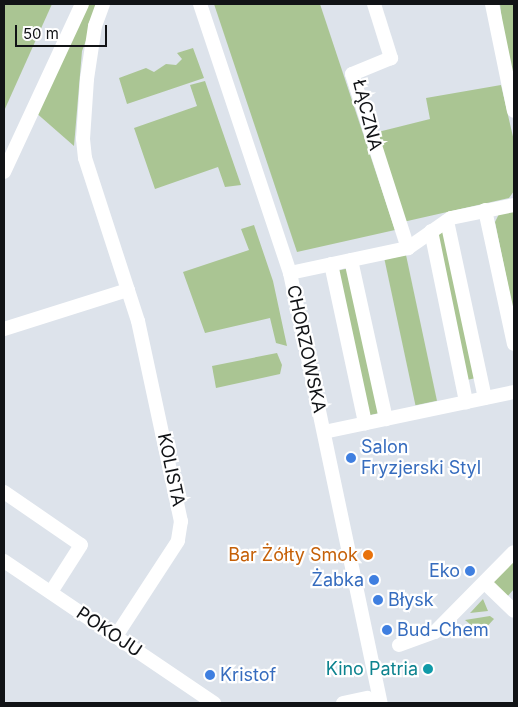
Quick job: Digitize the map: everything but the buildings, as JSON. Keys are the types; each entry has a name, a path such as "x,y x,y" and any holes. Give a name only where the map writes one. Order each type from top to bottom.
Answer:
{"street":[{"path":"4,172 82,4"},
{"name":"KOLISTA","path":"103,4 91,48 83,139 88,170 128,290 163,430 182,531 116,636"},
{"name":"CHORZOWSKA","path":"200,4 290,272 381,703"},
{"name":"ŁĄCZNA","path":"374,4 391,58 352,74 408,248"},
{"path":"492,4 514,111"},
{"path":"290,272 408,248 447,221 485,210 514,205"},
{"path":"485,210 514,344"},
{"path":"447,221 485,398"},
{"path":"431,231 466,402"},
{"path":"351,260 386,419"},
{"path":"331,264 365,424"},
{"path":"4,329 128,290"},
{"path":"324,432 514,392"},
{"path":"4,492 80,544 50,592"},
{"path":"399,645 435,632 514,552"},
{"name":"POKOJU","path":"4,562 214,703"},
{"path":"484,583 514,611"},
{"path":"343,703 367,698"}],"green space":[{"path":"4,4 52,4 4,111"},
{"path":"81,4 100,4 82,51 74,146 34,111"},
{"path":"214,4 320,4 395,230 297,252"},
{"path":"500,4 514,4 514,94 508,71"},
{"path":"193,48 204,78 127,104 119,78 146,68 154,72 166,64 176,65 182,59 177,53"},
{"path":"205,81 241,185 225,187 218,167 155,189 134,128 197,106 190,85"},
{"path":"501,85 514,141 514,191 509,198 403,222 374,133 430,119 426,98"},
{"path":"514,209 514,315 495,222 500,212"},
{"path":"447,221 480,377 467,380 431,231"},
{"path":"254,225 273,281 287,346 276,343 270,318 205,333 183,272 249,250 241,229"},
{"path":"406,255 437,401 415,405 384,260"},
{"path":"350,268 381,413 369,415 338,270"},
{"path":"277,353 282,365 280,374 216,388 212,366"},
{"path":"514,552 514,589 506,598 489,579"},
{"path":"483,599 488,611 470,613 471,612"},
{"path":"490,616 494,619 481,633 465,620"}],"place":[{"name":"Salon Fryzjerski Styl","path":"351,458"},
{"name":"Bar Żółty Smok","path":"368,555"},
{"name":"Eko","path":"470,571"},
{"name":"Żabka","path":"374,580"},
{"name":"Błysk","path":"378,600"},
{"name":"Bud-Chem","path":"387,630"},
{"name":"Kino Patria","path":"428,669"},
{"name":"Kristof","path":"210,675"}]}
